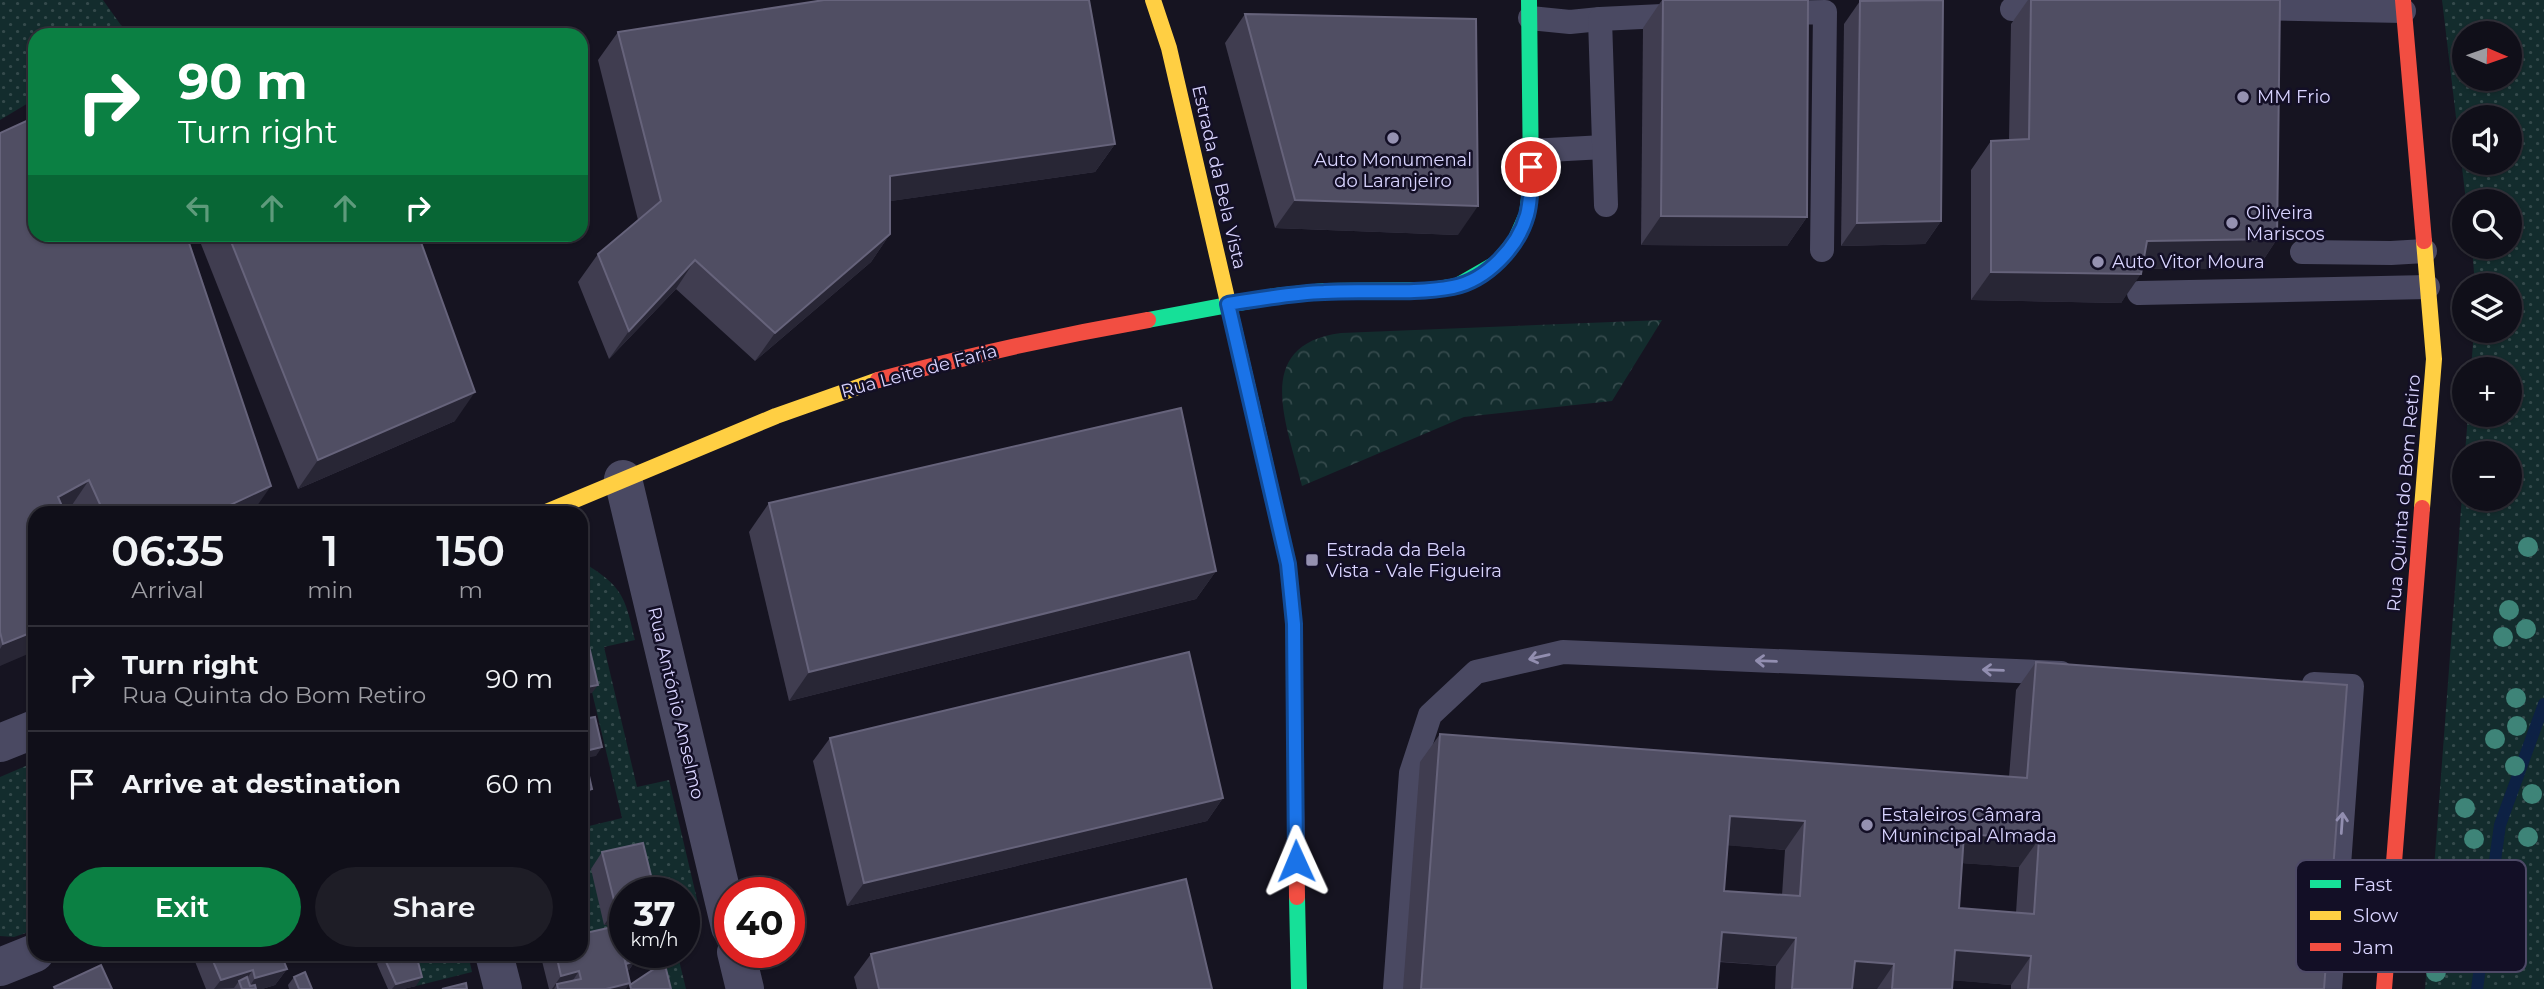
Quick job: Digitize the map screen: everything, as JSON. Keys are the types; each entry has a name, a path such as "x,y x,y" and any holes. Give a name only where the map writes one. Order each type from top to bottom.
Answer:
{"street":[{"name":"Estrada da Bela Vista","path":"1153,0 1169,48 1288,564 1294,624 1299,989"},
{"name":"Rua Quinta do Bom Retiro","path":"2394,860 2434,359 2404,6"},
{"path":"1228,304 1325,292 1432,290 1457,286 1497,263 1515,241 1527,214 1531,183 1530,9"},
{"name":"Rua Leite de Faria","path":"561,506 861,384 951,360 1059,336 1228,304"},
{"name":"Rua António Anselmo","path":"623,480 718,877"},
{"path":"0,743 28,732"},
{"path":"0,967 28,956"},
{"path":"496,961 503,989"},
{"path":"740,968 745,989"}],"lane":[{"path":"2228,8 2404,6"},
{"path":"1530,9 1570,22 1707,15"},
{"path":"2012,9 2080,9"},
{"path":"1746,13 1825,12 1822,250"},
{"path":"1600,19 1606,205"},
{"path":"1530,151 1604,147"},
{"path":"2302,252 2425,251"},
{"path":"2139,293 2428,287"},
{"path":"1395,989 1411,774 1430,715 1476,672 1563,652 2089,675"},
{"path":"2297,684 2353,686 2340,860"}],"green space":[{"path":"0,0 103,0 123,28 28,28 28,103 0,120"},
{"path":"2442,0 2544,0 2544,989 2425,989 2426,972 2526,972 2526,860 2435,860 2461,511 2522,511 2522,441 2466,441 2467,427 2522,427 2522,357 2472,357 2473,343 2522,343 2522,273 2474,273 2473,259 2522,259 2522,189 2465,189 2463,175 2522,175 2522,105 2455,105 2453,91 2522,91 2522,21 2452,21 2452,84"},
{"path":"1662,320 1612,401 1464,417 1302,486 1289,438 1282,392 1285,371 1295,354 1313,341 1341,333"},
{"path":"588,566 620,593 635,640 604,647 637,787 669,780 692,877 609,877 609,949 588,946 588,826 622,818 588,675"},
{"path":"28,765 28,932 14,937 0,936 0,777"},
{"path":"408,961 470,961 472,972 416,986"},
{"path":"658,968 681,968 686,989 663,989"}],"building":[{"path":"824,0 1089,0 1115,144 890,176 890,234 775,333 695,260 629,331 598,254 661,201 618,32"},
{"path":"1663,0 1808,0 1807,217 1661,216"},
{"path":"1943,0 1941,221 1857,223 1860,1"},
{"path":"2031,0 2280,0 2277,239 2147,241 2141,274 1991,272 1991,141 2029,139"},
{"path":"1245,14 1476,19 1478,206 1295,200"},
{"path":"28,120 28,242 189,242 271,486 228,506 101,506 89,480 58,497 62,506 28,506 28,634 3,644 0,632 0,133"},
{"path":"231,242 421,242 475,392 318,460"},
{"path":"1181,408 1216,571 809,672 769,503"},
{"path":"588,642 598,685 588,687"},
{"path":"1189,652 1223,798 864,883 830,738"},
{"name":"Estaleiros Câmara Munincipal Almada","path":"2036,662 2347,685 2334,860 2296,860 2296,972 2325,972 2324,989 2028,989 2031,956 1955,950 1952,989 1892,989 1894,964 1855,961 1852,989 1792,989 1796,938 1722,932 1717,989 1421,989 1440,734 2027,778","holes":["1730,816 1805,821 1800,896 1724,891","1964,834 2039,839 2034,914 1959,908"]},
{"path":"595,717 602,747 588,750 588,718"},
{"path":"588,771 592,789 588,790"},
{"path":"643,843 651,877 609,877 609,880 602,852"},
{"path":"1186,879 1212,989 879,989 871,954"},
{"path":"609,928 609,968 627,968 630,983 606,989 558,989 557,984 581,979 579,971 561,976 558,961 588,961 588,932"},
{"path":"213,961 284,961 287,969 255,978 253,970 221,980"},
{"path":"386,961 418,961 422,977 396,984"},
{"path":"101,965 112,989 54,987"},
{"path":"656,968 666,968 671,989 631,989 630,985"},
{"path":"305,972 312,989 299,989 294,977"},
{"path":"247,977 250,986 255,985 256,989 242,989 239,981"},
{"path":"466,983 467,989 442,989"}],"waterway":[{"path":"2495,860 2500,825 2544,704"},
{"path":"2477,989 2479,972"}],"traffic: fast":[{"path":"1148,320 1276,296 1325,291 1432,290 1457,286 1497,263 1515,241 1527,214 1531,183 1529,0"},
{"path":"1297,897 1299,989"}],"traffic: slow":[{"path":"1153,0 1169,48 1261,445"},
{"path":"2422,508 2434,359 2424,241"},
{"path":"561,506 776,416 878,380"}],"traffic: jam":[{"path":"2403,0 2424,241"},
{"path":"878,380 1012,347 1148,320"},
{"path":"1261,445 1288,564 1294,624 1297,897"},
{"path":"2394,860 2422,508"},
{"path":"2384,989 2385,972"}],"place":[{"name":"MM Frio","path":"2243,97"},
{"name":"Auto Monumenal do Laranjeiro","path":"1393,138"},
{"name":"Oliveira Mariscos","path":"2232,223"},
{"name":"Auto Vitor Moura","path":"2098,262"},
{"name":"Estrada da Bela Vista - Vale Figueira","path":"1312,560"},
{"name":"Estaleiros Câmara Munincipal Almada","path":"1867,825"}],"route":[{"path":"1296,861 1294,624 1288,564 1228,304 1325,292 1432,290 1457,286 1497,263 1515,241 1527,214 1531,167"}]}
